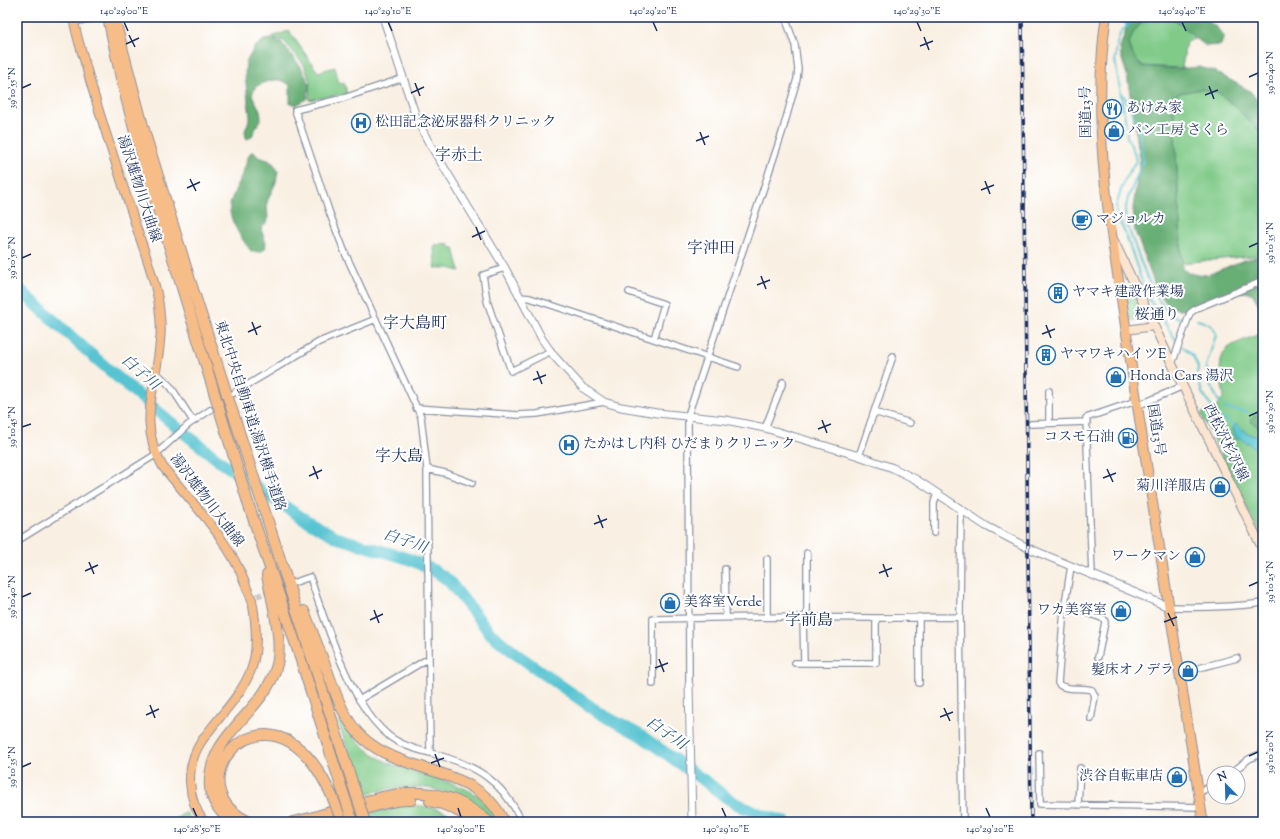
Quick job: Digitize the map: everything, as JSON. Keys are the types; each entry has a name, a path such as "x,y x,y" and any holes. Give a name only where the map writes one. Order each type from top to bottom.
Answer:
{"highway":[{"name":"東北中央自動車道;湯沢横手道路","path":"108,17 121,78 137,140 229,443 353,822"},
{"name":"東北中央自動車道;湯沢横手道路","path":"114,17 131,84 171,219 365,822"},
{"name":"国道13号","path":"1106,17 1100,75 1102,144 1111,235 1136,404 1203,822"},
{"path":"272,531 283,555 342,709 353,727 364,739 379,750 404,762 449,775 474,788 491,801 504,822"},
{"path":"232,822 219,810 210,791 211,766 226,738 264,694 272,681 277,666 277,632 261,542"},
{"path":"250,822 240,818 232,811 222,796 219,786 220,768 230,750 246,738 268,735 281,738 298,748 311,760 322,776 342,822"},
{"path":"293,822 369,800 392,795 412,793 427,793 445,797 461,803 489,822"},
{"path":"326,822 372,807 403,800 424,800 442,803 465,814 475,822"}],"main road":[{"name":"湯沢雄物川大曲線","path":"73,20 94,95 158,298 161,340 149,421 155,455 163,468 227,546 254,598 256,633 255,651 251,669 242,689 200,743 193,761 190,775 190,790 194,803 204,822"},
{"name":"西松沢杉沢線","path":"1111,235 1263,550"},
{"path":"1126,330 1154,326"}],"street":[{"path":"383,17 417,120 505,268 542,339 551,352 583,388 604,402 622,407 657,413 726,420 765,428 859,456 893,468 917,480 986,526 1028,548 1169,607 1221,607 1263,603"},
{"path":"692,822 689,685 688,415 782,133 797,78 798,69 795,45 785,17"},
{"path":"73,20 89,18"},
{"path":"403,78 344,98 295,110 335,228 356,280 376,319 421,417 427,469 430,753"},
{"path":"505,268 483,275 487,301 511,371 551,352"},
{"path":"1172,364 1190,314 1197,308 1263,281"},
{"path":"629,292 664,304 654,339"},
{"path":"519,297 530,298 738,367"},
{"path":"234,393 319,342 376,319"},
{"path":"859,456 893,356"},
{"path":"156,372 171,387 191,423"},
{"path":"765,428 782,382"},
{"path":"1092,575 1086,418 1136,404 1183,386"},
{"path":"1049,391 1049,423"},
{"path":"416,408 518,415 537,414 604,402"},
{"path":"17,541 155,455 191,423 210,410"},
{"path":"874,412 910,424"},
{"path":"1031,424 1087,422"},
{"path":"427,469 445,473 472,483"},
{"path":"934,533 934,503 937,493"},
{"path":"960,509 963,822"},
{"path":"804,663 807,553"},
{"path":"767,559 767,617"},
{"path":"1071,566 1065,604 1058,683 1062,687 1087,688 1092,690 1095,696 1091,718"},
{"path":"725,569 726,617"},
{"path":"294,583 310,577 326,626 352,687 375,723 389,736 413,749 463,763 486,775 508,798 517,810 522,822"},
{"path":"1065,604 1104,619 1105,622 1098,657"},
{"path":"653,684 653,619 726,617 960,617"},
{"path":"919,617 919,683"},
{"path":"795,663 876,663 876,618"},
{"path":"1180,673 1237,658"},
{"path":"360,700 424,661 430,660"},
{"path":"1039,753 1040,804 1201,807"},
{"path":"1241,765 1249,759 1263,753"},
{"path":"1078,804 1080,768"},
{"path":"1199,793 1206,789"}],"green space":[{"path":"1130,17 1148,17 1134,31 1129,43 1133,55 1142,66 1177,69 1199,67 1214,71 1250,91 1263,107 1263,133 1218,92 1201,89 1180,93 1173,97 1183,268 1188,273 1207,275 1244,260 1263,256 1263,329 1259,305 1252,293 1231,291 1211,298 1191,310 1179,310 1167,304 1157,291 1135,231 1133,208 1140,159 1127,75 1120,48"},
{"path":"1148,17 1171,17 1183,25 1195,39 1186,41 1182,68 1142,66 1133,55 1129,43 1134,31"},
{"path":"1171,17 1204,17 1224,36 1221,45 1206,46"},
{"path":"289,31 318,72 335,67 339,83 344,82 347,94 309,100 310,82 304,65 284,41 271,37"},
{"path":"271,39 281,42 301,67 309,84 307,99 296,105 290,103 290,86 278,80 269,81 255,87 252,95 260,110 261,118 252,136 248,139 246,138 245,131 250,117 245,75 246,62 255,47 264,40"},
{"path":"1201,89 1218,92 1263,133 1263,255 1182,263 1173,97 1180,93"},
{"path":"251,152 254,152 258,157 268,160 274,164 278,171 276,182 267,202 268,221 261,229 266,243 265,249 259,252 251,251 244,241 236,229 230,210 230,204 248,156"},
{"path":"449,244 449,247 454,248 460,271 448,268 435,268 434,245"},
{"path":"1127,286 1131,288 1143,315 1136,321 1131,320 1129,317 1124,291"},
{"path":"1263,333 1263,541 1201,414 1216,406 1224,397 1220,365 1224,353 1228,348 1235,344"},
{"path":"1259,412 1263,412 1263,428 1252,423 1250,420"},
{"path":"343,720 356,739 379,758 466,789 480,798 491,808 498,822 464,800 435,790 411,787 387,789 363,795 338,722"},
{"path":"404,805 430,807 452,814 467,822 372,822 369,813"},
{"path":"186,812 192,822 170,822"}],"water":[{"path":"1237,424 1245,432 1263,439 1263,464 1262,459 1253,447 1241,439 1236,438 1233,430 1234,426"}],"waterway":[{"path":"1122,17 1127,27 1122,30 1118,39 1115,60 1127,137 1134,152 1136,161 1126,177 1121,190 1116,207 1117,216 1126,235 1147,296 1176,340"},
{"path":"1127,27 1136,17"},
{"path":"1121,94 1125,98 1137,122 1143,161 1128,198 1125,212 1126,222 1152,289 1168,311 1176,317 1185,318"},
{"name":"白子川","path":"17,287 86,350 179,429 221,462 284,506 338,538 409,559 433,570 448,580 490,633 516,654 601,714 640,735 738,805 785,822"},
{"path":"1197,320 1212,326 1216,335 1206,366 1210,384 1220,404"},
{"path":"1183,347 1193,356 1198,367 1197,374 1202,393 1214,410"},
{"path":"1223,408 1248,412"},
{"path":"1222,417 1234,426"}],"tunnel":[{"path":"89,19 96,17"},
{"path":"257,596 289,584"}],"railway":[{"path":"1022,17 1031,822"}],"place":[{"name":"あけみ家","path":"1112,109"},
{"name":"松田記念泌尿器科クリニック","path":"361,123"},
{"name":"パン工房 さくら","path":"1114,131"},
{"name":"マジョルカ","path":"1082,220"},
{"name":"ヤマキ建設作業場","path":"1058,293"},
{"name":"ヤマワキハイツE","path":"1046,355"},
{"name":"Honda Cars 湯沢","path":"1116,377"},
{"name":"コスモ石油","path":"1128,438"},
{"name":"たかはし内科 ひだまりクリニック","path":"569,445"},
{"name":"菊川洋服店","path":"1220,487"},
{"name":"ワークマン","path":"1195,557"},
{"name":"美容室Verde","path":"670,603"},
{"name":"ワカ美容室","path":"1121,611"},
{"name":"髪床オノデラ","path":"1188,671"},
{"name":"渋谷自転車店","path":"1177,777"}],"district":[{"name":"字赤土","path":"459,156"},
{"name":"字沖田","path":"711,249"},
{"name":"桜通り","path":"1157,315"},
{"name":"字大島町","path":"415,324"},
{"name":"字大島","path":"399,457"},
{"name":"字前島","path":"809,621"}]}
